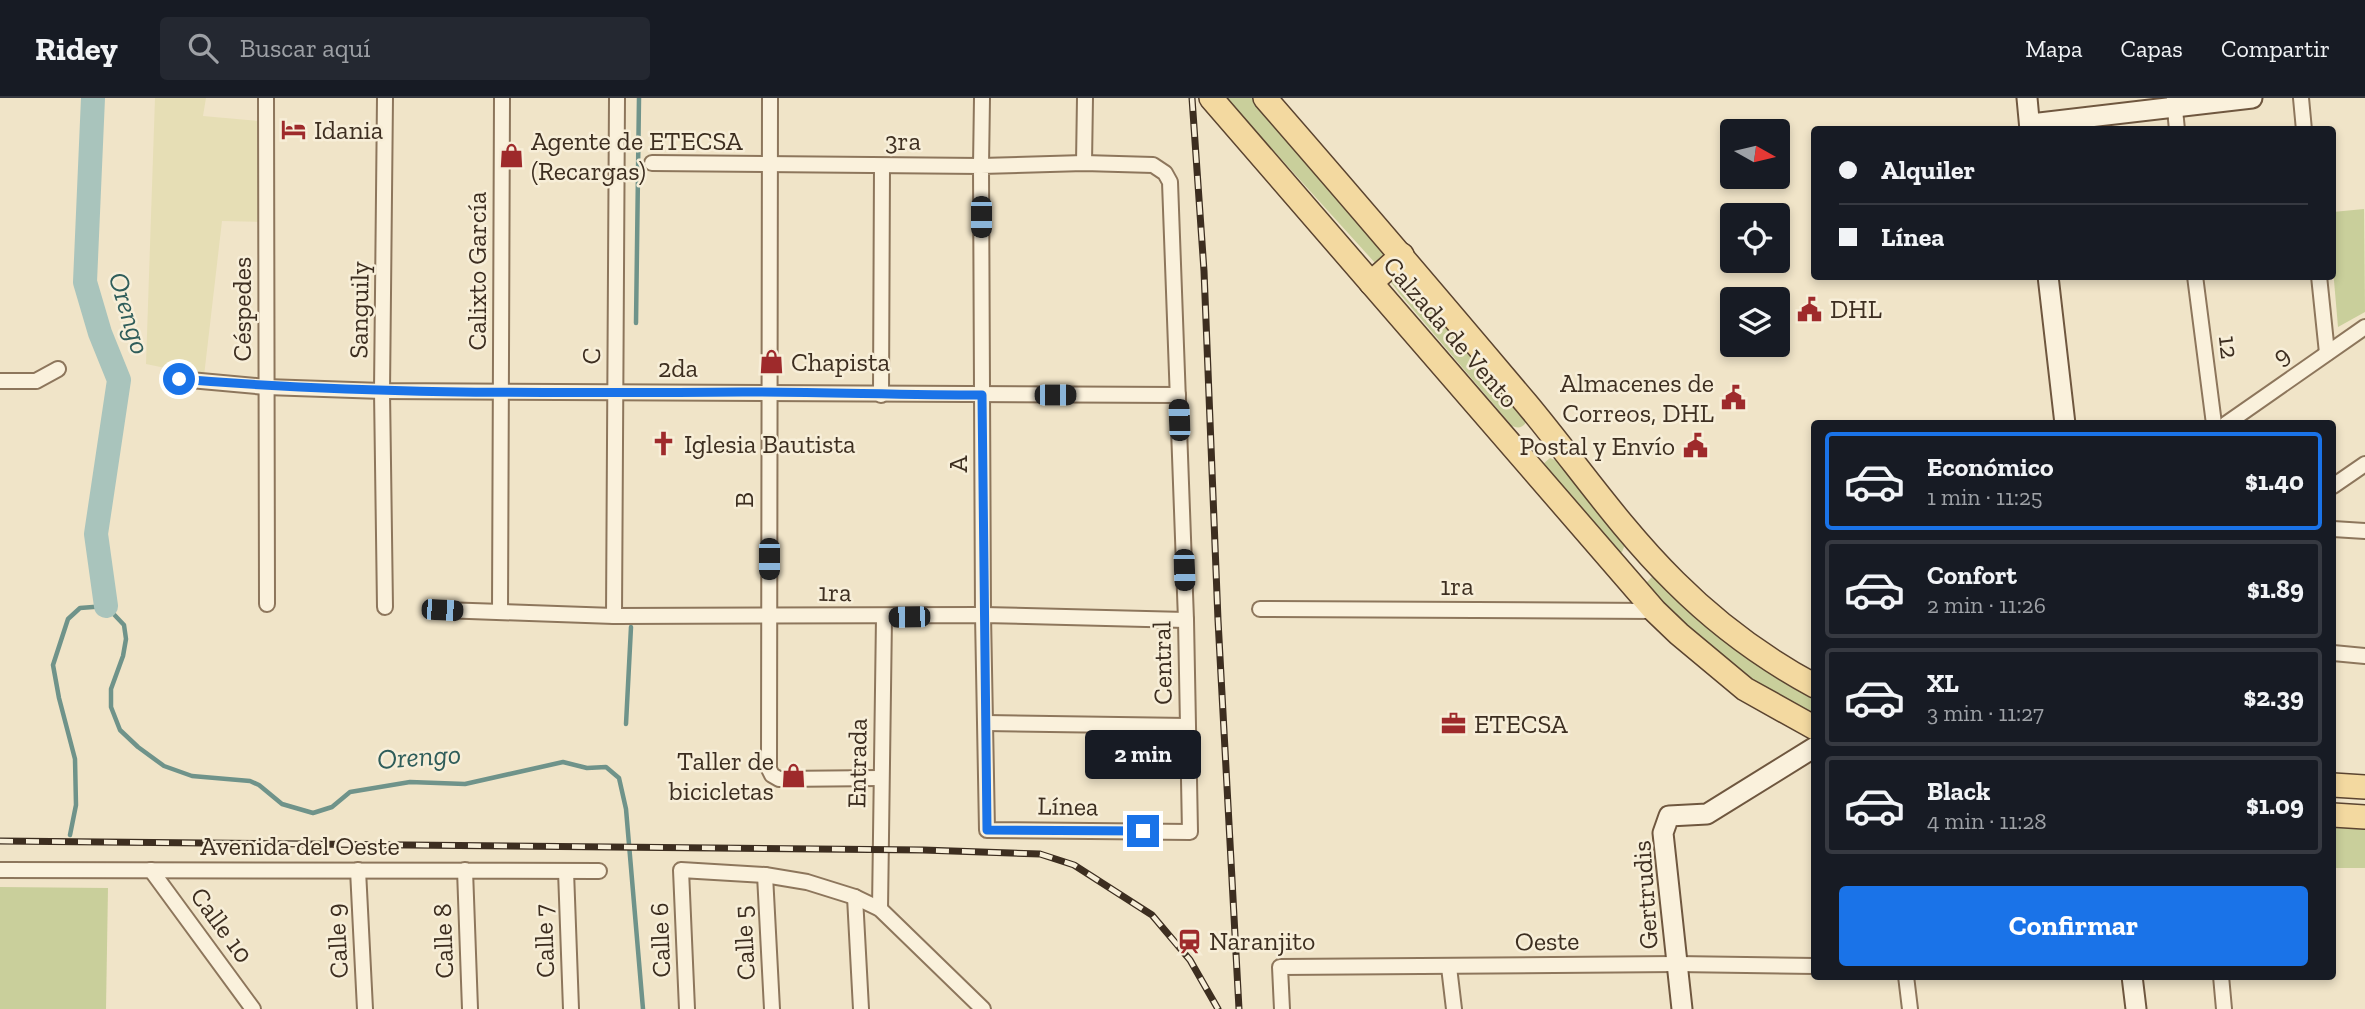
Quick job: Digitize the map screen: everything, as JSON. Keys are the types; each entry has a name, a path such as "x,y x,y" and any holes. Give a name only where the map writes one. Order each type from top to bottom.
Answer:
{"main road":[{"name":"Calzada de Vento","path":"1212,98 1655,611 1745,689 1811,726"},
{"name":"Calzada de Vento","path":"1265,98 1402,255 1647,553 1712,617 1761,655 1811,684"},
{"path":"1371,283 1402,255"},
{"path":"1519,453 1549,431"},
{"path":"2336,785 2365,786"},
{"path":"2336,815 2365,817"}],"street":[{"name":"Céspedes","path":"266,98 267,604"},
{"name":"Sanguily","path":"385,98 382,391 385,607"},
{"name":"Calixto García","path":"500,612 502,98"},
{"name":"C","path":"614,616 617,98"},
{"name":"B","path":"770,98 769,769 772,775 779,779 880,778"},
{"name":"A","path":"982,98 983,615 987,830"},
{"path":"1084,163 1085,98"},
{"path":"2027,98 2030,126"},
{"path":"2036,126 2174,103 2252,98"},
{"path":"2301,98 2304,126"},
{"path":"2174,103 2177,126"},
{"name":"3ra","path":"653,163 1153,165"},
{"name":"Central","path":"1153,165 1165,173 1170,182 1186,620 1190,832"},
{"path":"881,395 883,166"},
{"path":"2048,280 2065,420"},
{"name":"12","path":"2196,280 2213,420"},
{"path":"2319,280 2327,353"},
{"name":"9","path":"2232,420 2365,327"},
{"path":"0,381 36,381 58,369"},
{"name":"2da","path":"179,379 266,387 382,391 1178,395"},
{"path":"2336,484 2365,464"},
{"path":"2336,529 2365,531"},
{"name":"1ra","path":"1260,609 1655,611"},
{"name":"1ra","path":"442,610 614,616 983,615 1186,620"},
{"name":"Entrada","path":"880,909 884,617"},
{"path":"2336,653 2365,656"},
{"path":"986,723 1188,726"},
{"name":"Gertrudis","path":"1682,1009 1663,833 1669,816 1707,814 1811,749"},
{"name":"Línea","path":"987,830 1190,832"},
{"name":"Avenida del Oeste","path":"0,870 599,871"},
{"name":"Calle 10","path":"151,870 254,1009"},
{"name":"Calle 9","path":"358,870 365,1009"},
{"name":"Calle 8","path":"465,870 470,1009"},
{"name":"Calle 6","path":"687,1009 681,870 765,875"},
{"name":"Calle 7","path":"566,871 571,1009"},
{"path":"765,875 807,883 855,897 880,909 978,1007"},
{"name":"Calle 5","path":"765,875 772,1009"},
{"path":"855,897 861,1009"},
{"name":"Oeste","path":"1282,1009 1280,967 1676,964 1811,966"},
{"path":"1449,967 1454,1009"},
{"path":"1906,980 1910,1009"},
{"path":"2132,980 2136,1009"},
{"path":"2221,980 2224,1009"}],"shaded area":[{"path":"155,98 206,98 203,116 258,121 261,222 222,221 204,376 146,364"}],"green space":[{"path":"1226,98 1254,98 1388,253 1376,264"},
{"path":"2364,209 2365,312 2338,327 2334,280 2336,212"},
{"path":"1400,270 1527,421 1524,425 1512,426 1399,293 1390,281"},
{"path":"1550,458 1557,461 1626,542 1622,552 1618,553 1542,465"},
{"path":"1652,577 1661,580 1786,680 1811,696 1811,718 1774,698 1679,625 1645,584"},
{"path":"2336,823 2365,825 2365,868 2336,868"},
{"path":"0,887 108,888 106,1009 0,1009"}],"waterway":[{"name":"Orengo","path":"93,98 85,282 100,333 119,380 96,534 106,606"},
{"path":"636,323 639,98"},
{"name":"Orengo","path":"70,835 76,805 75,759 53,665 68,619 80,608 106,606 124,625 126,639 111,689 111,707 120,730 164,766 192,776 250,781 282,804 313,813 332,807 350,792 410,782 465,784 563,762 587,768 606,767 619,778 626,809 643,1009"},
{"path":"626,724 631,627"}],"railway":[{"path":"1192,98 1204,271 1218,620 1239,1009"},
{"path":"0,841 923,850 1040,854 1074,865 1152,915 1190,960 1218,1009"}],"place":[{"name":"Idania","path":"294,130"},
{"name":"Agente de ETECSA (Recargas)","path":"511,156"},
{"name":"DHL","path":"1810,309"},
{"name":"Chapista","path":"771,362"},
{"name":"Almacenes de Correos, DHL","path":"1734,398"},
{"name":"Iglesia Bautista","path":"664,444"},
{"name":"Postal y Envío","path":"1695,446"},
{"name":"ETECSA","path":"1454,724"},
{"name":"Taller de bicicletas","path":"794,776"},
{"name":"Naranjito","path":"1189,941"}],"route":[{"path":"179,379 266,387 382,391 982,395 987,830 1143,831"}]}
